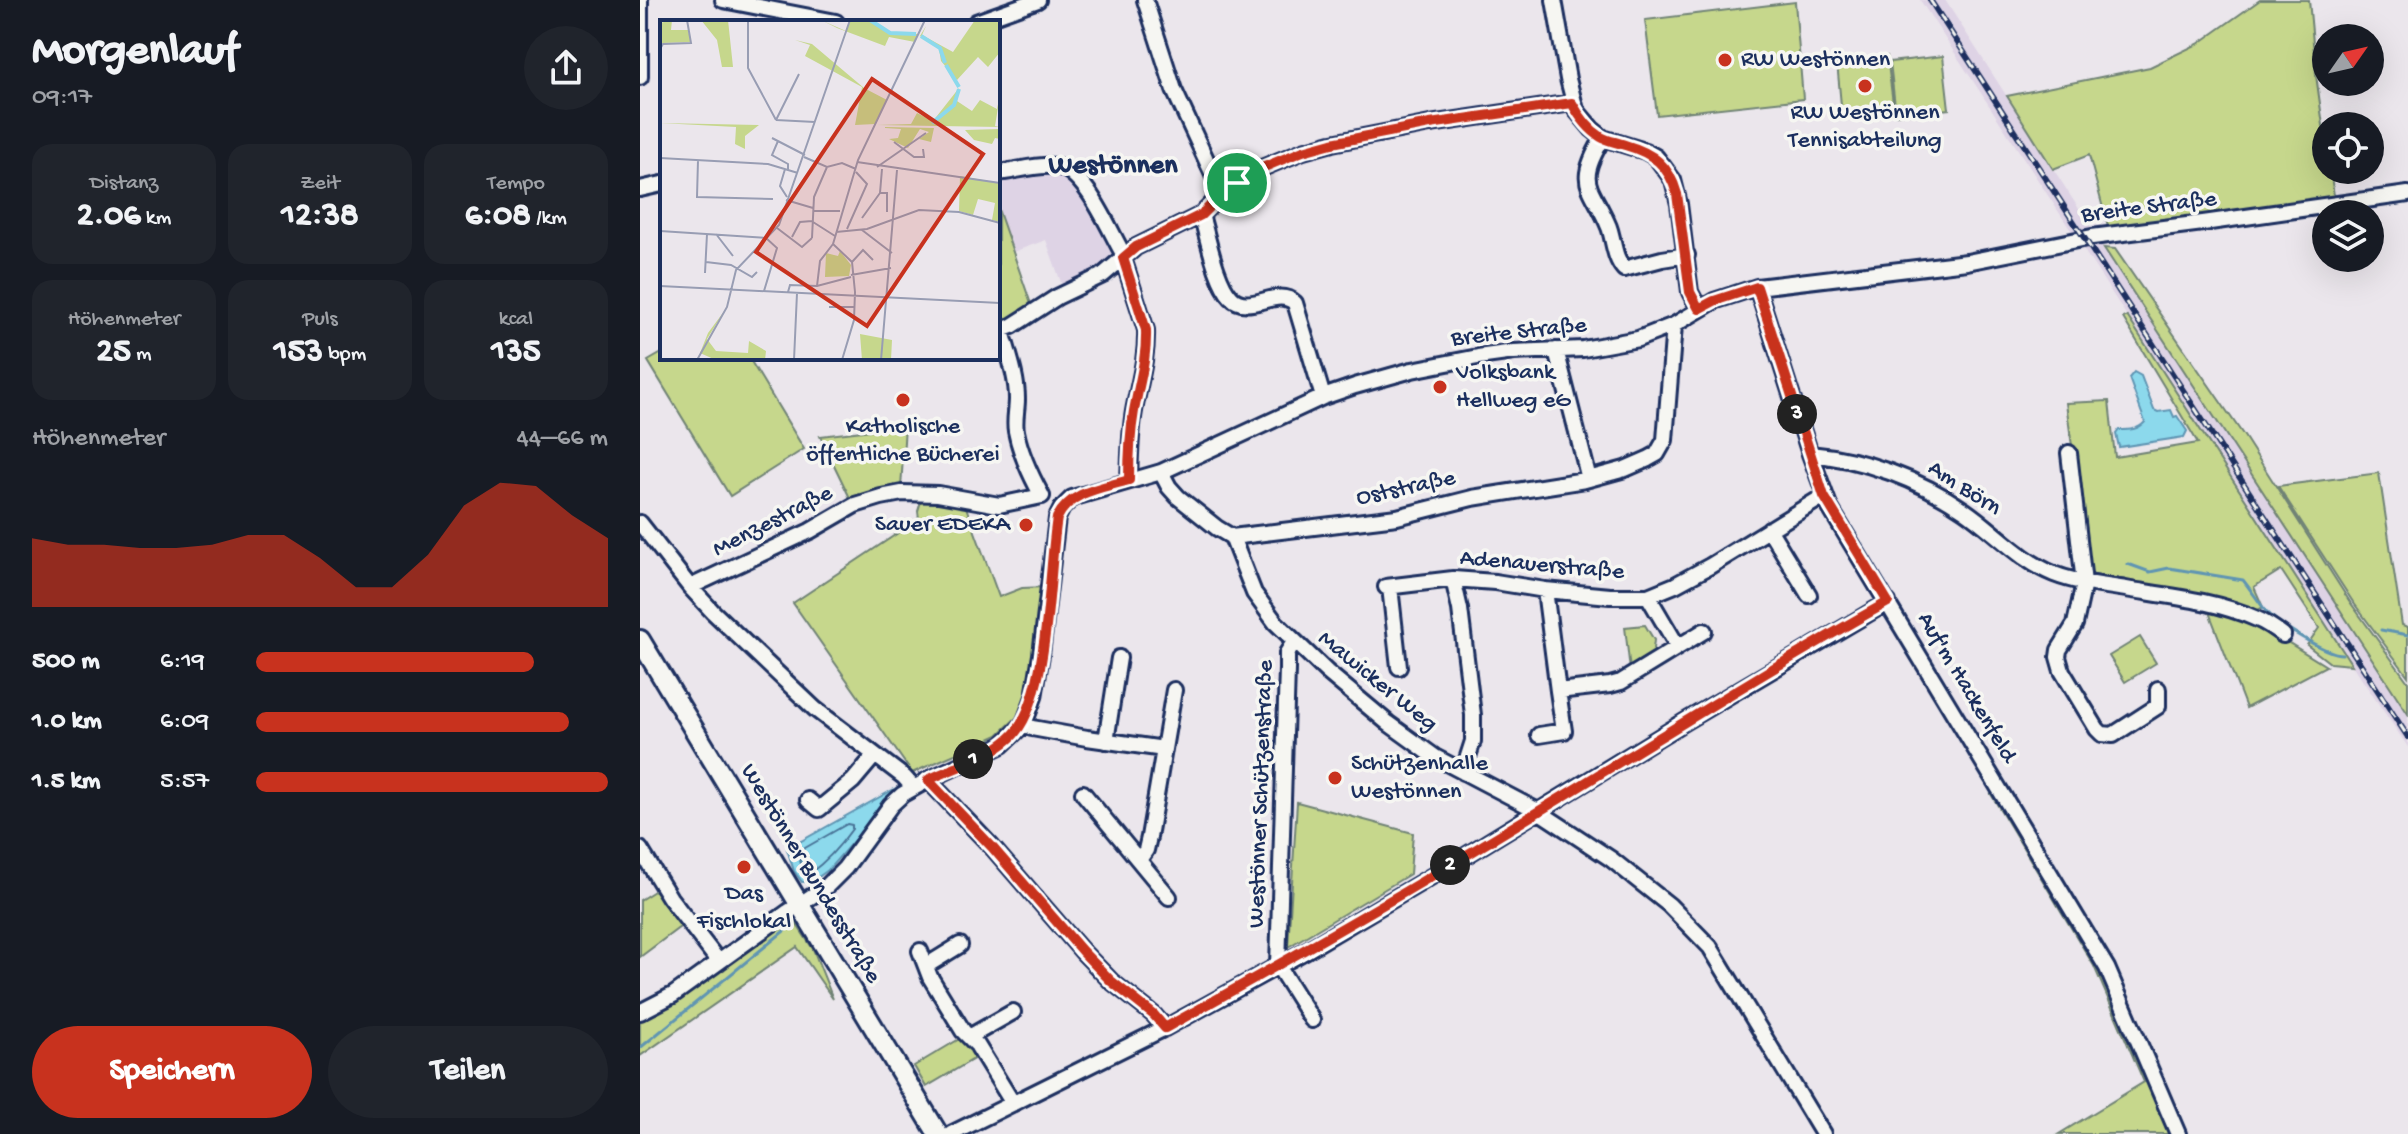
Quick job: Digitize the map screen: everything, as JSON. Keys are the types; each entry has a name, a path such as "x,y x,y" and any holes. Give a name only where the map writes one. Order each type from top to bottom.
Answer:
{"main road":[{"name":"Westönner Bundesstraße","path":"640,640 938,1134"}],"street":[{"path":"640,0 640,77"},
{"path":"723,0 827,20"},
{"path":"982,20 1038,0"},
{"path":"1145,0 1174,90 1222,194"},
{"path":"1554,0 1572,103 1583,120 1603,138 1656,157 1673,180 1687,255 1690,292 1699,309"},
{"path":"640,1012 673,995 827,886 845,868 891,805 913,787 1002,745 1024,724 1035,689 1056,525 1062,508 1042,496 1016,435 1014,376 1000,331 1057,297 1103,275 1122,254 1201,215 1222,194 1257,170 1303,151 1430,124 1572,103"},
{"path":"1603,138 1590,164 1587,184 1609,227 1620,264 1624,269 1687,255"},
{"path":"1000,173 1052,166 1067,169 1084,185 1122,254 1147,342 1134,411 1129,480"},
{"path":"640,189 660,184"},
{"name":"Breite Straße","path":"1062,508 1072,498 1161,472 1323,397 1412,370 1502,353 1583,349 1621,343 1674,325 1714,301 1757,287 1967,262 2092,237 2408,194"},
{"path":"1201,215 1220,279 1229,296 1243,303 1286,297 1295,303 1323,397"},
{"name":"Auf'm Hackenfeld","path":"1757,287 1824,496 2107,968 2178,1134"},
{"name":"Oststraße","path":"1232,537 1397,517 1472,498 1589,479 1637,464 1657,454 1665,440 1674,325"},
{"path":"1556,350 1589,479"},
{"path":"2069,453 2084,583 2075,624 2059,650 2062,671 2102,734 2113,735 2158,706 2158,689"},
{"name":"Am Börn","path":"1810,454 1867,464 1908,479 1963,509 2033,565 2057,575 2084,583 2178,597 2241,612 2283,635"},
{"path":"1161,472 1178,497 1232,537"},
{"name":"Menzestraße","path":"690,587 810,531 855,505 881,497 902,493 956,495 999,505 1042,496"},
{"name":"Adenauerstraße","path":"1399,667 1388,587 1453,579 1610,596 1648,596 1710,566 1824,496"},
{"path":"640,523 690,587 815,709 913,787"},
{"path":"1769,529 1809,595"},
{"name":"Mawicker Weg","path":"1232,537 1254,593 1276,623 1388,723 1435,757 1538,811 1611,859 1669,905 1704,939 1823,1134"},
{"path":"1453,579 1460,609 1473,715 1473,741 1463,772"},
{"path":"1539,735 1564,731 1545,590"},
{"path":"1648,596 1678,647"},
{"path":"951,1134 1165,1028 1278,966 1888,602"},
{"path":"1558,691 1621,682 1704,631"},
{"name":"Westönner Schützenstraße","path":"1278,966 1287,653 1294,642"},
{"path":"1106,741 1119,658"},
{"path":"1139,860 1146,850 1149,837 1174,690"},
{"path":"1024,724 1032,728 1164,749"},
{"path":"808,800 819,809 853,781 875,755"},
{"path":"928,780 992,847 1091,961 1165,1028"},
{"path":"1083,793 1169,897"},
{"path":"640,849 670,898 719,962"},
{"path":"926,966 960,945"},
{"path":"920,951 930,977 1012,1102"},
{"path":"1278,966 1312,1020"},
{"path":"969,1037 1013,1012"}],"shaded area":[{"path":"1920,0 1945,0 2408,714 2408,747 2352,665"},
{"path":"1059,170 1079,184 1119,251 1096,270 1063,288 1046,240 1013,252 1000,215 1000,176"}],"green space":[{"path":"2260,0 2309,0 2312,96 2319,96 2321,112 2312,112 2312,184 2332,184 2335,200 2312,200 2312,205 2109,231 2089,155 2053,169 2007,96 2150,67 2198,44"},
{"name":"RW Westönnen","path":"1795,2 1803,99 1657,115 1645,20"},
{"name":"RW Westönnen Tennisabteilung","path":"1887,56 1894,111 1842,116 1837,62"},
{"path":"1943,56 1949,109 1896,115 1890,62"},
{"path":"1000,215 1032,307 1000,327"},
{"path":"2104,248 2115,249 2244,436 2350,602 2408,682 2408,714"},
{"path":"2127,316 2352,665 2330,663 2307,645 2319,628 2281,570 2254,587 2263,607 2256,611 2116,578 2090,575 2066,403 2109,401 2115,457 2198,443 2123,318"},
{"path":"660,354 660,360 750,360 804,449 730,496 648,361"},
{"path":"905,426 901,488 851,500 820,436"},
{"path":"2379,473 2402,625 2408,627 2408,676 2353,602 2278,486"},
{"path":"922,498 963,499 999,597 1022,588 1045,587 1031,691 1019,715 998,735 912,773 793,603 919,519"},
{"path":"2209,612 2252,620 2326,666 2246,708"},
{"path":"1645,625 1654,640 1656,654 1630,670 1625,627"},
{"path":"2140,637 2156,663 2125,682 2109,656"},
{"path":"1999,789 2105,969 2174,1134 2059,1134 2144,1082 2094,966 1991,794"},
{"path":"1297,802 1413,833 1410,874 1288,947"},
{"path":"659,888 684,924 640,957 640,900"},
{"path":"793,919 813,949 833,999 797,947 640,1056 640,1017"},
{"path":"961,1038 977,1057 926,1087 914,1066"}],"water":[{"path":"2134,372 2141,376 2154,410 2171,410 2187,431 2184,437 2119,447 2116,434 2119,430 2130,430 2145,422 2129,378"},
{"path":"903,784 828,870 813,881 802,882 794,871 787,849"}],"waterway":[{"path":"2128,564 2150,572 2169,568 2243,580 2266,611 2281,623 2314,644 2342,654"},
{"path":"2381,630 2408,635"},
{"path":"640,1048 789,927"}],"railway":[{"path":"1930,0 2408,737"}],"place":[{"name":"RW Westönnen","path":"1725,60"},
{"name":"RW Westönnen Tennisabteilung","path":"1865,86"},
{"name":"Volksbank Hellweg eG","path":"1440,387"},
{"name":"Katholische öffentliche Bücherei","path":"903,400"},
{"name":"Sauer EDEKA","path":"1026,525"},
{"name":"Schützenhalle Westönnen","path":"1335,778"},
{"name":"Das Fischlokal","path":"744,867"}],"district":[{"name":"Westönnen","path":"1113,166"}],"route":[{"path":"1572,103 1583,120 1603,138 1656,157 1673,180 1677,194 1690,292 1699,309 1757,287 1824,496 1888,602 1307,950 1165,1028 1082,951 992,847 928,780 1002,745 1024,724 1034,697 1041,655 1057,518 1072,498 1129,480 1134,411 1147,342 1123,258 1136,247 1201,215 1237,183 1275,162 1332,143 1430,124 1572,103"}]}
